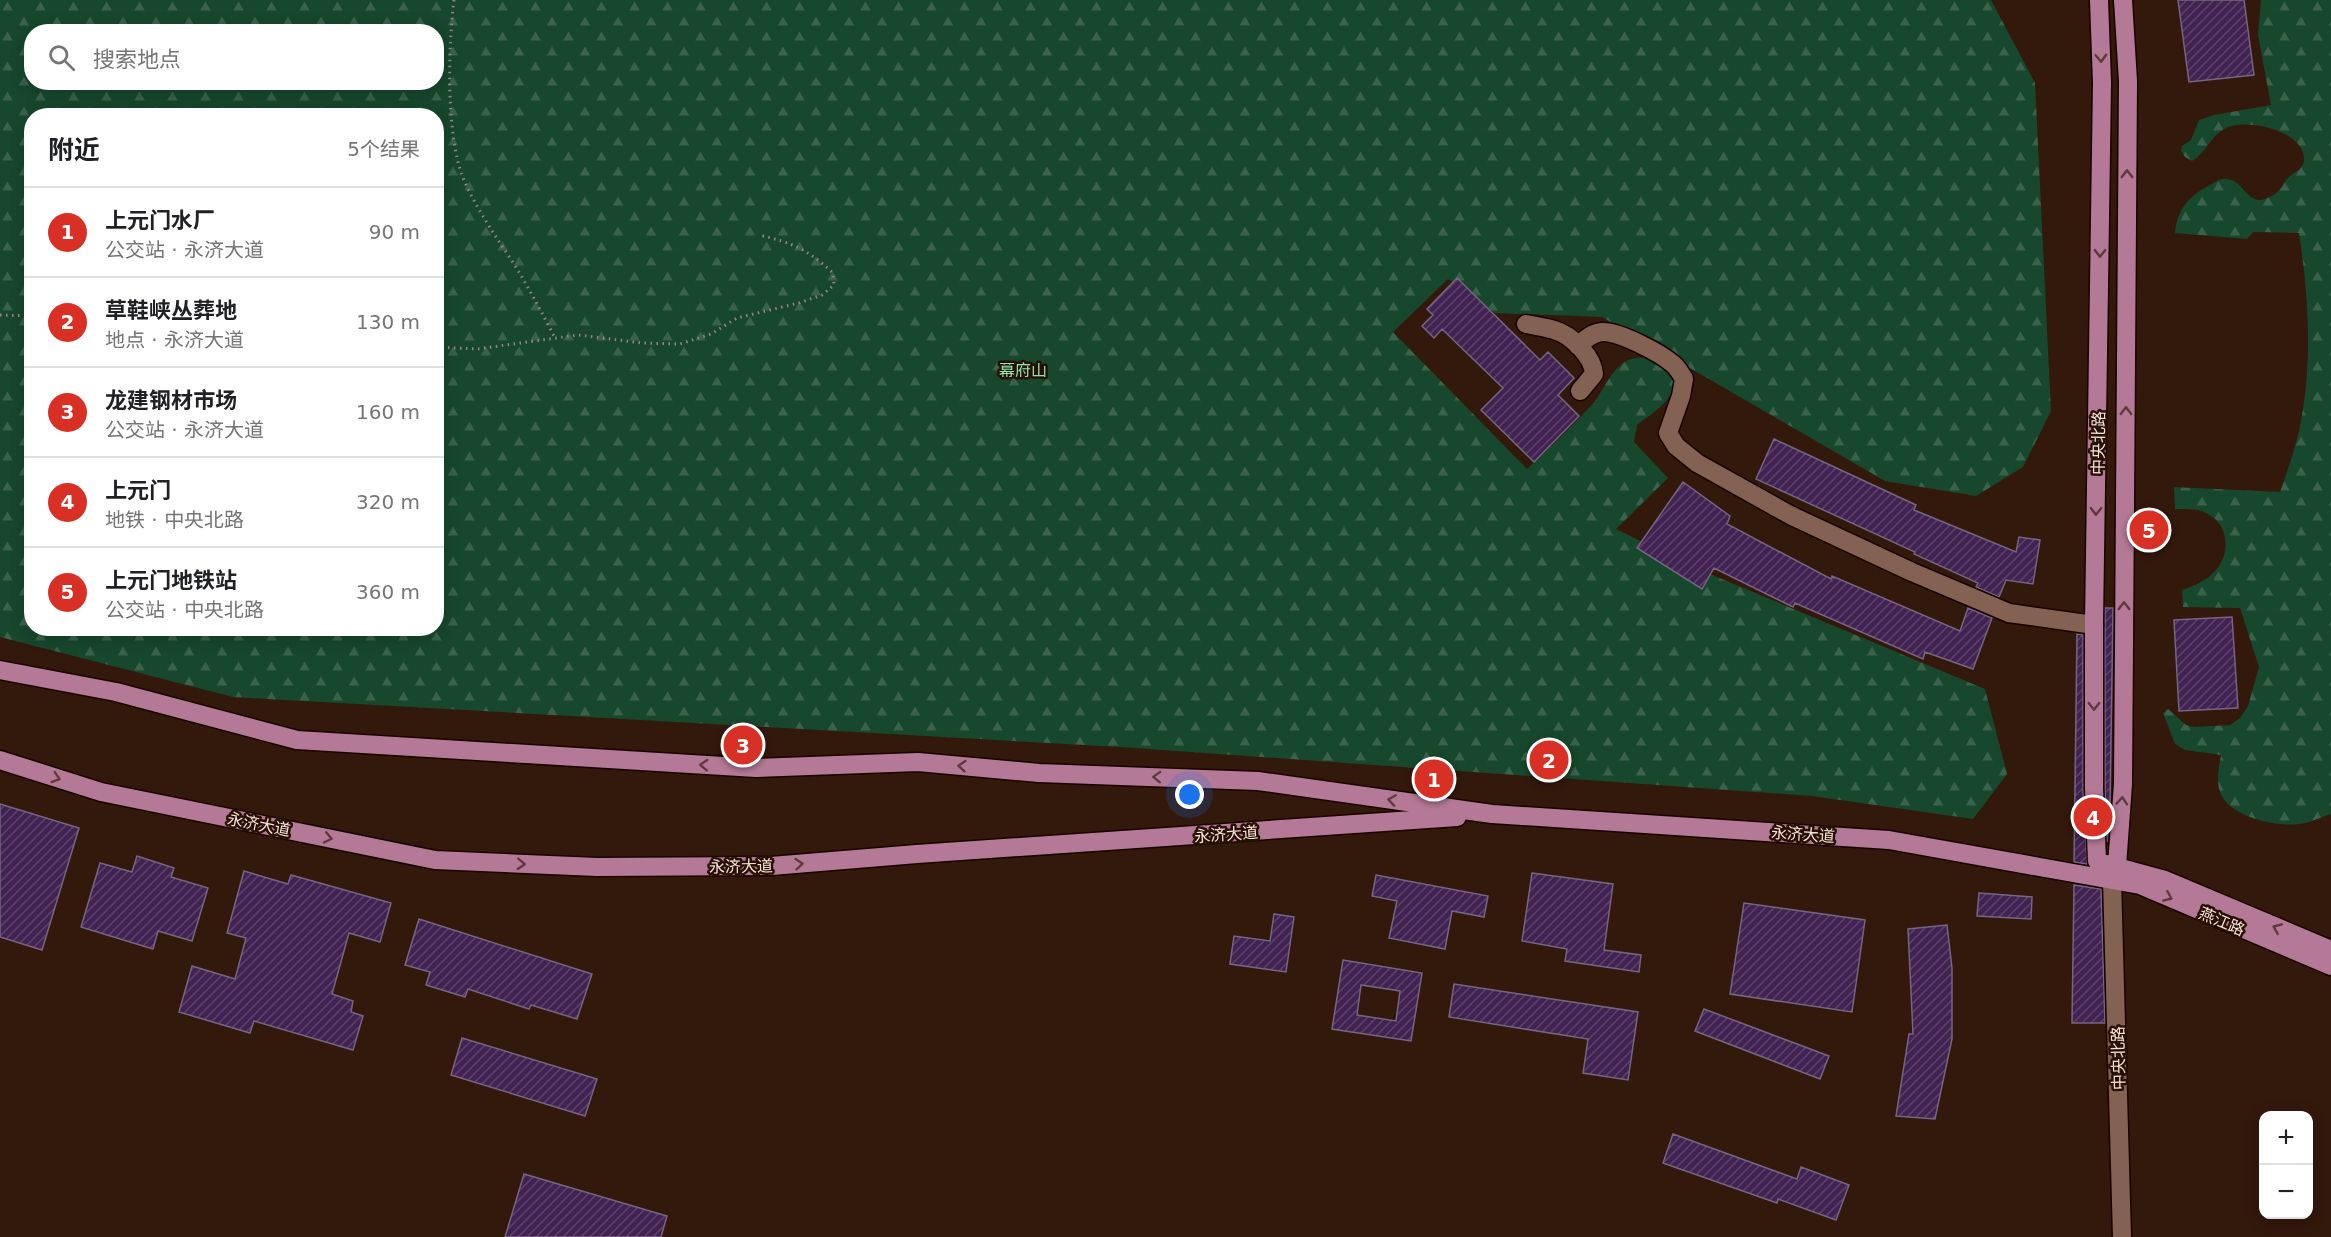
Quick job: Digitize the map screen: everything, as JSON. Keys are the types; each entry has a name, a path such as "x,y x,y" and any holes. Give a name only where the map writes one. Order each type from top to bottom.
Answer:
{"main road":[{"name":"中央北路","path":"2099,0 2102,106 2094,625 2094,788 2097,861 2115,873 2124,784 2128,81 2123,0"},
{"name":"永济大道","path":"0,669 116,692 297,740 756,768 918,762 1039,773 1258,781 1492,814 1889,840 2115,873"},
{"name":"永济大道","path":"0,760 101,792 435,860 597,867 771,866 1492,814"},
{"path":"2115,873 2165,880 2331,951"},
{"name":"燕江路","path":"2115,873 2331,966"}],"street":[{"path":"1526,324 1557,330 1578,346 1593,363 1594,374 1580,390"},
{"path":"1578,346 1594,333 1610,333 1661,356 1676,366 1684,380 1668,433 1676,446 1697,463 1790,515 2009,613 2094,625"},
{"name":"中央北路","path":"2115,873 2122,1237"}],"path":[{"path":"454,0 450,67 452,117 454,146 463,177 483,218 536,300 555,338"},
{"path":"444,347 477,349 578,335 642,343 680,344 711,334 737,318 822,295 834,285 833,273 815,257 791,243 759,235"},
{"path":"0,315 24,316"}],"green space":[{"name":"幕府山","path":"0,0 1991,0 2035,83 2051,411 2023,467 1976,496 1885,481 1602,317 1495,313 1448,279 1393,332 1527,469 1587,410 1612,374 1626,361 1634,358 1651,359 1666,367 1673,381 1670,396 1637,425 1634,442 1668,478 1616,529 1691,566 1985,689 2007,774 1973,819 1812,796 1120,747 233,697 0,637"},
{"path":"2261,0 2331,0 2331,814 2289,825 2254,819 2225,801 2219,788 2218,774 2221,755 2185,750 2175,744 2163,713 2168,709 2186,725 2194,727 2230,725 2240,718 2248,706 2259,667 2240,608 2183,607 2182,590 2200,583 2215,571 2224,556 2225,540 2220,525 2208,514 2196,510 2175,509 2174,487 2280,492 2297,439 2303,406 2308,332 2299,233 2253,232 2247,239 2175,233 2178,217 2185,204 2216,182 2225,179 2233,180 2253,199 2265,199 2276,193 2287,179 2302,167 2304,159 2301,149 2294,140 2272,129 2258,126 2233,126 2224,129 2192,161 2181,151 2182,146 2191,140 2199,120 2214,115 2271,105 2258,35"}],"building":[{"path":"2178,0 2244,0 2254,75 2189,82"},
{"path":"1457,278 1540,360 1548,352 1574,378 1558,395 1579,416 1534,462 1481,410 1503,388 1442,329 1434,338 1422,326 1433,315 1427,309"},
{"path":"1774,439 1916,505 1914,510 2016,552 2019,537 2040,540 2033,584 2006,580 1999,597 1976,587 1978,583 1914,554 1915,552 1756,479"},
{"path":"1683,482 1730,516 1727,524 1831,579 1832,576 1960,631 1968,608 1992,618 1973,669 1925,652 1923,659 1795,603 1793,607 1714,568 1702,589 1637,548"},
{"path":"2105,608 2113,608 2110,806 2107,842 2105,788"},
{"path":"2232,617 2238,708 2179,711 2174,620"},
{"path":"2077,634 2083,635 2083,788 2087,864 2074,862"},
{"path":"0,804 79,828 42,950 0,937"},
{"path":"137,856 174,868 171,877 208,888 192,941 158,931 153,949 81,927 100,863 132,872"},
{"path":"244,871 288,884 291,875 391,903 380,942 349,933 332,994 353,1001 351,1012 363,1016 353,1050 254,1021 250,1033 179,1012 192,966 235,979 246,938 227,933"},
{"path":"1532,873 1613,884 1604,950 1641,955 1639,972 1565,961 1567,949 1522,941"},
{"path":"1376,875 1488,896 1484,917 1452,911 1445,949 1389,938 1397,901 1372,896"},
{"path":"2074,885 2101,889 2105,1023 2072,1023"},
{"path":"1979,893 2032,897 2031,919 1977,916"},
{"path":"1744,903 1865,920 1852,1012 1730,994"},
{"path":"1274,914 1294,917 1286,972 1230,964 1234,936 1270,941"},
{"path":"419,919 592,974 577,1019 531,1005 529,1009 468,989 465,997 426,985 430,972 405,965"},
{"path":"1947,925 1952,968 1952,1039 1935,1119 1896,1116 1909,1034 1913,1034 1908,929"},
{"path":"1343,960 1422,973 1411,1041 1332,1029","holes":["1361,985 1400,991 1396,1021 1357,1015"]},
{"path":"1454,984 1638,1012 1628,1080 1583,1073 1588,1039 1449,1017"},
{"path":"1704,1009 1829,1056 1820,1079 1695,1031"},
{"path":"462,1038 597,1079 585,1116 451,1075"},
{"path":"1673,1134 1797,1179 1801,1167 1849,1185 1836,1220 1778,1199 1777,1203 1663,1163"},
{"path":"524,1174 667,1216 661,1237 505,1237"}],"place":[{"name":"上元门地铁站","path":"2149,530"},
{"name":"龙建钢材市场","path":"743,745"},
{"name":"草鞋峡丛葬地","path":"1549,760"},
{"name":"上元门水厂","path":"1434,779"},
{"name":"上元门","path":"2093,817"}]}
